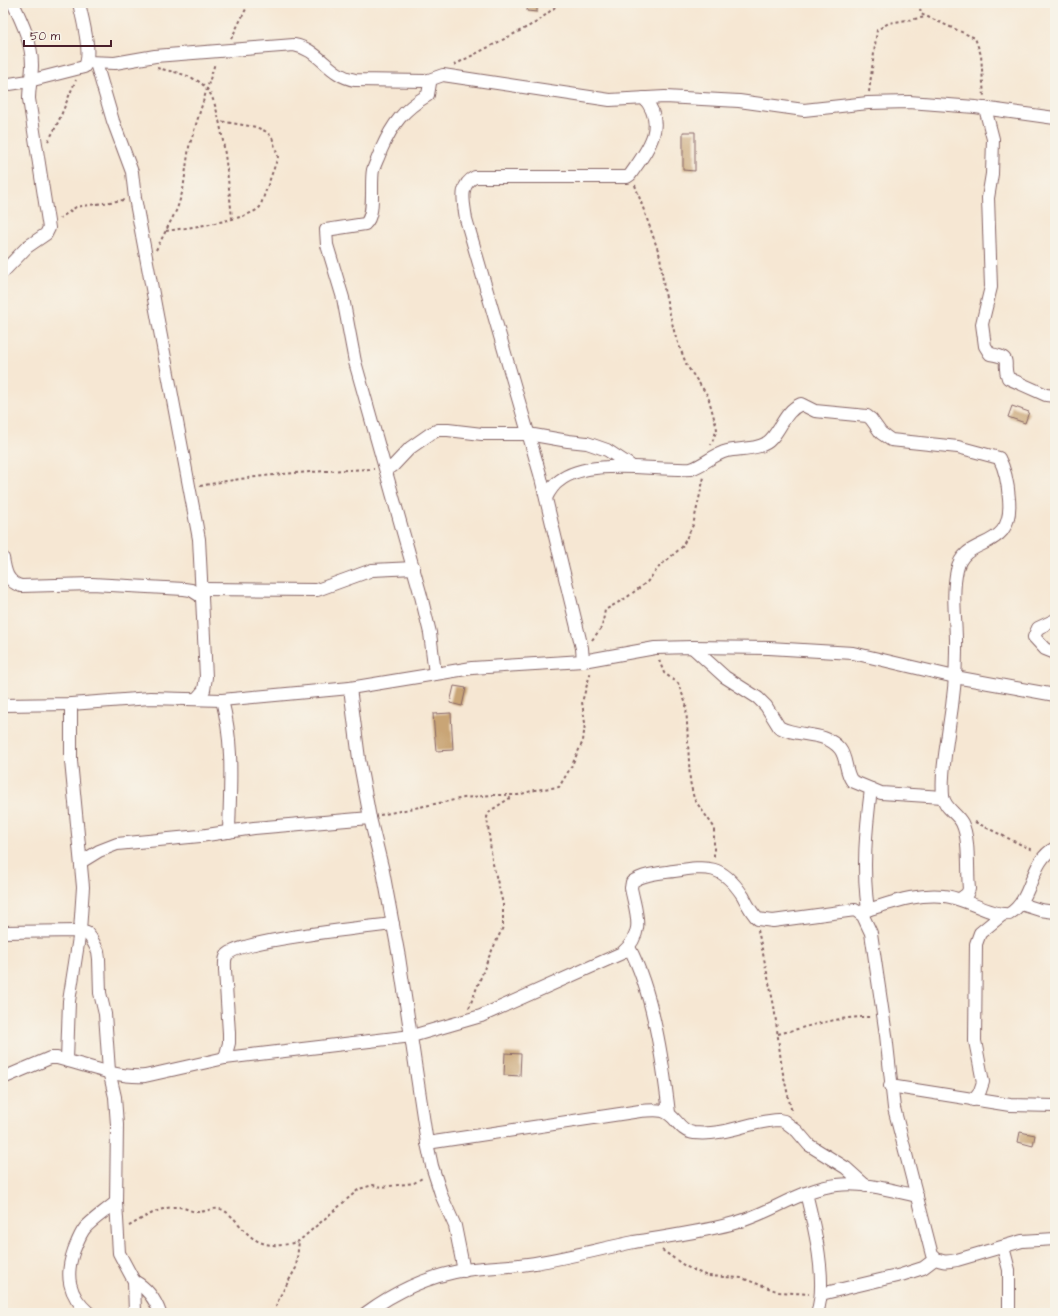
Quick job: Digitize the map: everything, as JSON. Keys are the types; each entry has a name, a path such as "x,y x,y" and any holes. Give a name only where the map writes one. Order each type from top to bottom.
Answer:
{"street":[{"path":"3,272 27,247 46,234 49,221 30,113 29,81 32,67 29,44 13,3"},
{"path":"80,3 89,64 114,121 132,172 135,198 149,265 199,539 206,684 197,698"},
{"path":"3,85 29,81 89,64 115,63 155,56 294,45 308,50 344,78 369,82 429,80 440,75 610,100 665,97 739,101 804,110 868,103 909,102 984,108 1055,118"},
{"path":"429,80 430,84 428,95 402,114 394,123 387,136 373,170 371,212 367,222 326,230 328,245 343,298 355,362 414,568 430,633 435,674"},
{"path":"589,660 582,648 546,498 466,219 463,193 466,183 475,177 618,178 630,175 649,145 655,127 655,112 644,98"},
{"path":"984,108 993,139 992,174 988,198 991,287 982,324 985,346 987,352 1003,357 1007,361 1008,378 1046,395 1055,396"},
{"path":"546,498 557,482 564,477 587,470 630,465 691,470 722,452 768,442 772,439 789,412 801,404 815,410 867,416 871,419 880,433 891,440 958,447 999,458 1005,469 1010,510 1004,530 991,540 962,556 958,563 954,591 956,651 952,706 943,768 943,798 949,809 958,817 964,832 968,889 967,894 960,899"},
{"path":"386,468 393,466 420,441 438,430 482,434 528,434 598,445 630,465"},
{"path":"3,558 7,583 21,586 92,584 184,589 202,593 317,590 372,570 414,568"},
{"path":"1055,620 1038,628 1034,637 1045,649 1055,653"},
{"path":"692,647 725,677 758,698 766,706 780,727 827,739 837,746 843,754 851,780 871,789 895,795 943,798"},
{"path":"3,705 72,704 150,698 197,698 222,700 350,688 472,668 589,660 655,648 692,647 769,648 853,653 954,677 1055,695"},
{"path":"350,688 359,759 393,924 412,1036 427,1143 432,1166 442,1197 455,1226 464,1270"},
{"path":"222,700 229,734 232,772 229,832"},
{"path":"67,1060 68,1016 80,930 84,887 77,836 71,762 72,704"},
{"path":"871,789 865,839 864,911 870,933 883,1017 890,1086 894,1108 932,1255 935,1258 946,1262 1022,1241 1055,1239"},
{"path":"81,862 99,851 118,844 370,818"},
{"path":"3,1078 50,1058 67,1060 134,1077 145,1076 225,1058 412,1036 466,1021 614,957 629,947 634,940 638,927 631,888 632,882 636,879 657,873 706,867 717,870 736,887 756,918 773,921 855,910 864,911 908,897 920,895 944,896 960,899 1003,914 1009,914 1021,904 1044,856 1055,848"},
{"path":"1021,904 1040,910 1055,912"},
{"path":"973,1100 980,1091 983,1082 975,1041 976,944 980,933 1003,914"},
{"path":"225,1058 229,1043 225,970 225,960 227,955 238,949 264,942 333,931 393,924"},
{"path":"3,932 80,930 87,933 98,951 100,993 105,1014 109,1071 115,1097 117,1125 116,1202 119,1253 134,1281 135,1313"},
{"path":"629,947 638,964 647,992 664,1076 669,1113 681,1128 687,1132 728,1132 779,1120 784,1121 797,1131 809,1145 846,1168 866,1186"},
{"path":"890,1086 1010,1105 1055,1106"},
{"path":"427,1143 539,1128 615,1114 658,1110 669,1113"},
{"path":"366,1313 413,1284 464,1270 528,1264 640,1241 686,1234 739,1222 806,1193 837,1185 887,1188 917,1196"},
{"path":"806,1193 816,1237 820,1265 821,1294 817,1313"},
{"path":"89,1313 81,1307 72,1293 68,1281 71,1260 84,1229 116,1202"},
{"path":"1003,1247 1009,1270 1009,1313"},
{"path":"821,1294 901,1275 923,1268 935,1258"},
{"path":"134,1281 150,1294 160,1313"}],"path":[{"path":"149,265 179,202 189,147 215,63 225,50 249,3"},
{"path":"440,75 448,67 538,22 560,3"},
{"path":"919,3 920,12 926,17 975,38 982,67 984,108"},
{"path":"868,103 877,30 889,22 926,17"},
{"path":"38,157 58,125 67,97 89,64"},
{"path":"153,67 193,79 208,89 217,108 232,218"},
{"path":"166,231 232,218 253,212 260,207 278,153 272,137 265,130 256,127 219,121"},
{"path":"582,648 588,644 602,627 603,612 626,598 647,582 660,566 685,543 693,525 707,462 716,433 716,422 708,396 687,366 675,335 664,289 660,256 630,175"},
{"path":"49,221 63,218 76,207 135,198"},
{"path":"189,488 234,479 299,472 386,468"},
{"path":"655,648 663,671 666,675 676,680 686,704 691,786 694,799 714,827 714,852 717,870"},
{"path":"370,818 464,798 491,795 513,796 540,789 555,788 561,784 583,741 585,723 582,702 589,660"},
{"path":"466,1021 474,992 490,952 502,933 503,927 503,904 492,860 487,816 490,811 513,796"},
{"path":"958,817 983,826 1044,856"},
{"path":"756,918 778,1034 782,1069 797,1131"},
{"path":"778,1034 836,1018 854,1016 883,1017"},
{"path":"118,1232 147,1215 167,1208 180,1207 198,1212 218,1209 230,1215 249,1235 259,1242 280,1246 298,1241 359,1189 373,1185 382,1187 414,1183 426,1174 432,1166"},
{"path":"274,1313 279,1298 296,1268 298,1241"},
{"path":"640,1241 662,1250 685,1266 707,1276 742,1278 788,1294 821,1294"}],"building":[{"path":"528,3 537,3 537,12 527,11"},
{"path":"683,132 695,132 695,171 683,170"},
{"path":"1012,406 1029,412 1025,423 1008,417"},
{"path":"454,686 466,688 462,706 450,703"},
{"path":"451,713 453,750 436,751 433,714"},
{"path":"505,1053 521,1054 520,1076 504,1075"},
{"path":"1020,1132 1035,1135 1033,1146 1018,1142"}]}
